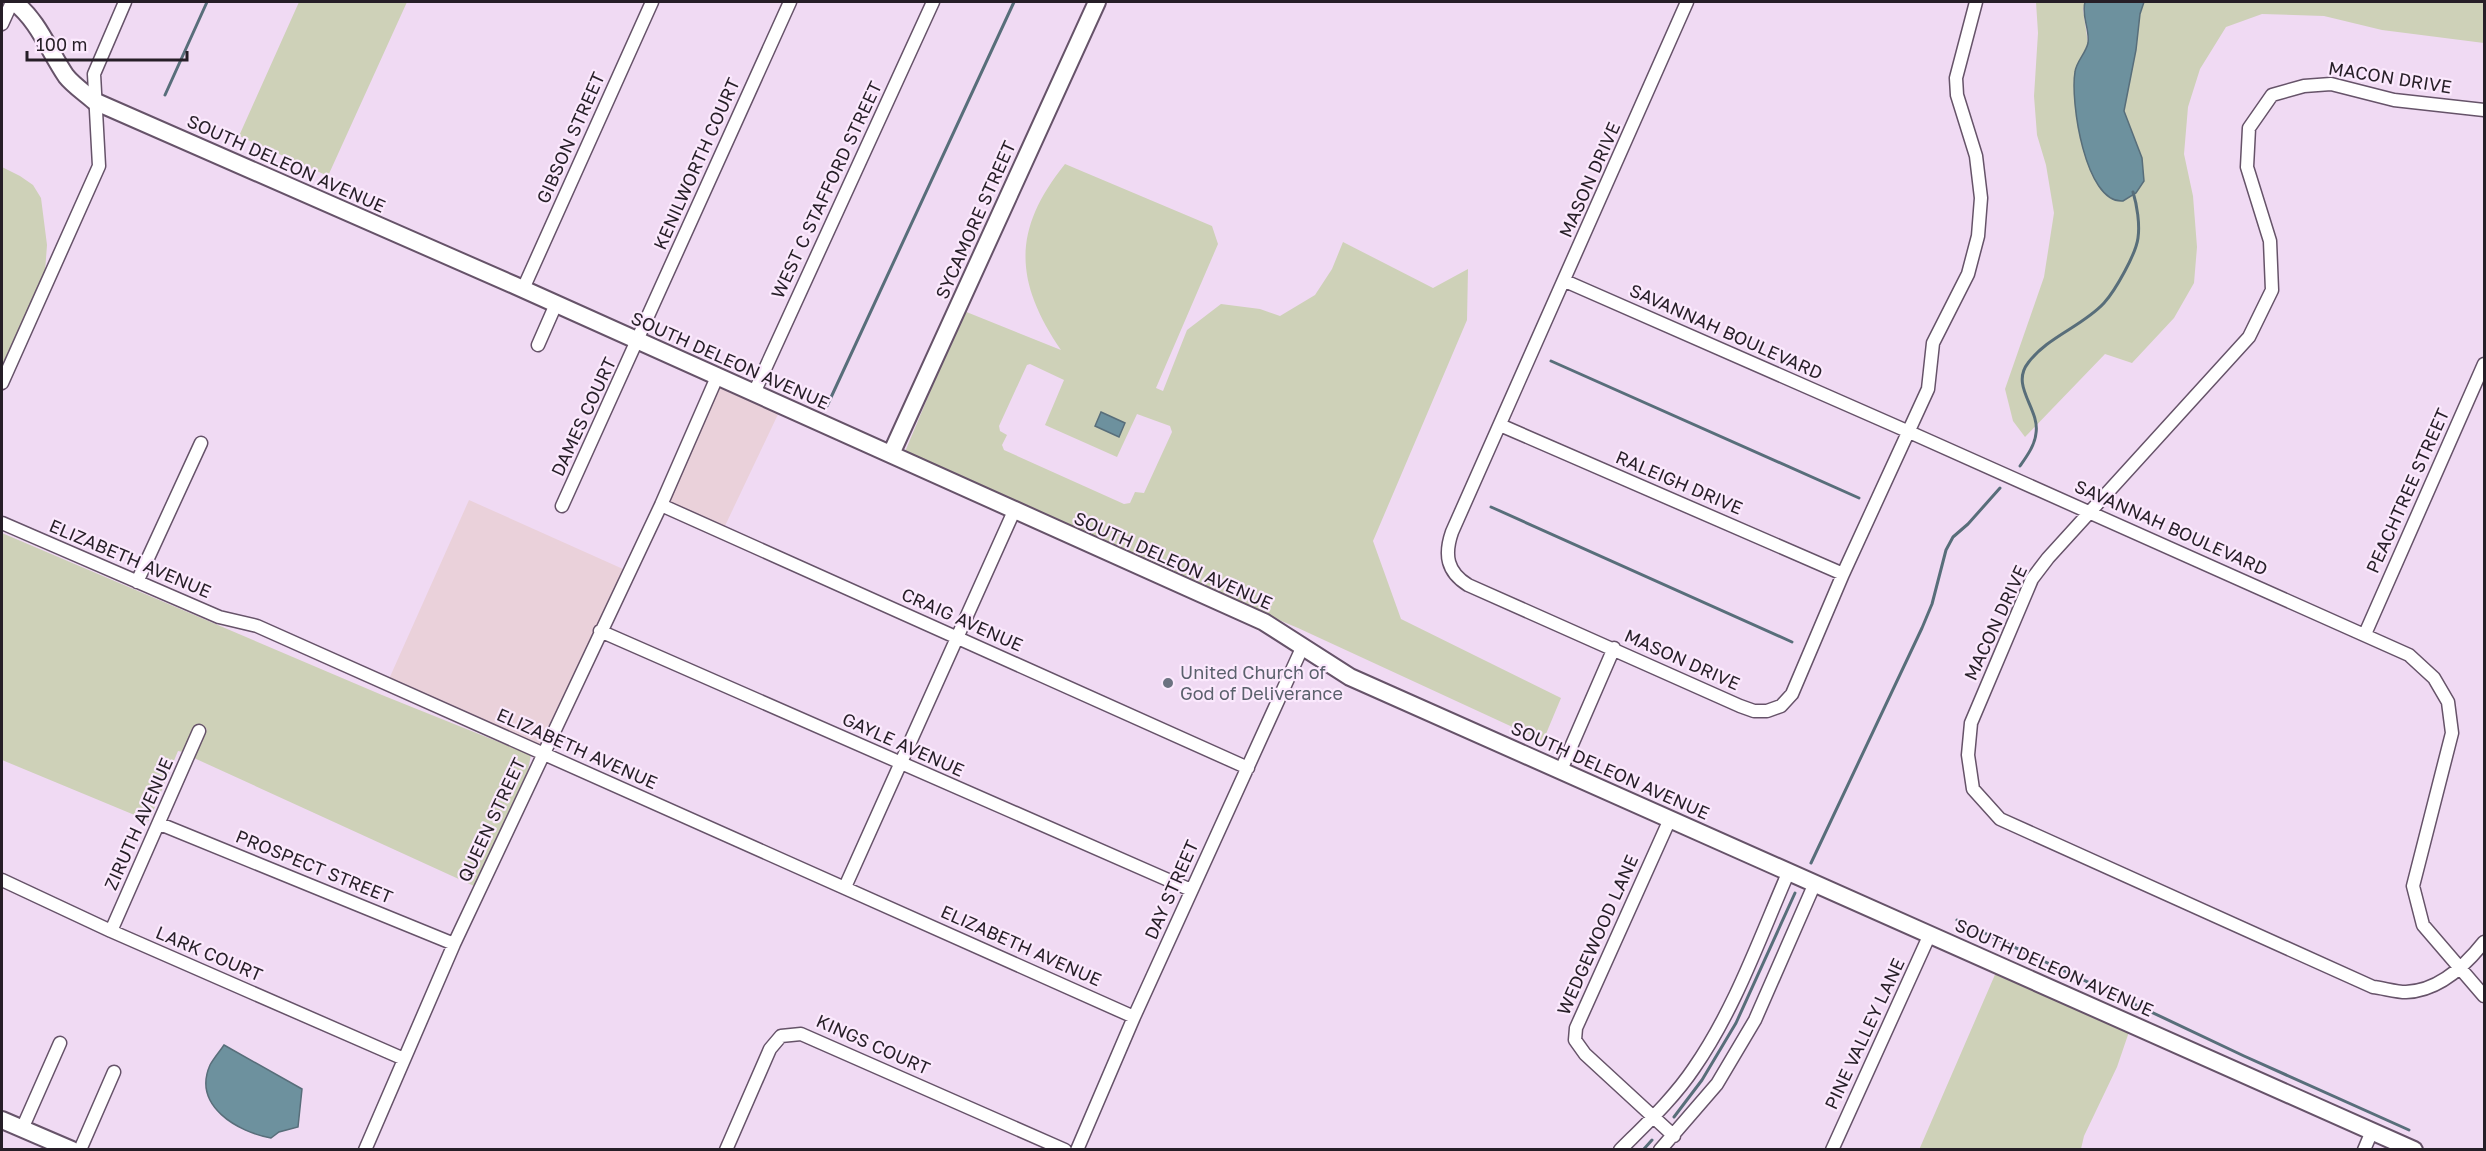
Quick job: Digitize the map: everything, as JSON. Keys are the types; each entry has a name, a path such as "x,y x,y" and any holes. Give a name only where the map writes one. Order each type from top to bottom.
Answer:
{"street":[{"path":"2,24 13,2"},
{"name":"SOUTH DELEON AVENUE","path":"13,2 21,7 40,33 67,78 94,101 523,289 1264,622 1350,677 2414,1149"},
{"path":"2,383 99,166 94,74 125,2"},
{"name":"GIBSON STREET","path":"523,289 652,2"},
{"name":"KENILWORTH COURT","path":"638,342 790,2"},
{"name":"WEST C STAFFORD STREET","path":"754,393 933,2"},
{"name":"SYCAMORE STREET","path":"891,454 1097,2"},
{"name":"MASON DRIVE","path":"1688,2 1449,541 1447,557 1450,568 1468,585 1746,708 1761,711 1775,708 1786,701 1795,688 1843,574 1928,389 1932,349 1936,337 1965,283 1978,237 1981,198 1971,137 1958,95 1956,78 1976,2"},
{"name":"MACON DRIVE","path":"2484,110 2394,100 2331,84 2304,86 2272,95 2248,128 2247,167 2270,241 2272,290 2249,337 2032,579 1975,712 1971,723 1968,755 1973,789 2000,819 2373,987 2405,992 2429,988 2460,969 2484,942"},
{"name":"SAVANNAH BOULEVARD","path":"1565,281 2409,655 2434,678 2448,702 2452,733 2414,886 2423,925 2484,996"},
{"path":"538,345 556,304"},
{"name":"DAMES COURT","path":"562,506 638,342"},
{"name":"PEACHTREE STREET","path":"2365,634 2484,364"},
{"name":"QUEEN STREET","path":"365,1149 454,944 661,505 717,377"},
{"name":"RALEIGH DRIVE","path":"1500,425 1843,574"},
{"path":"137,582 201,442"},
{"name":"CRAIG AVENUE","path":"661,505 1248,768"},
{"path":"845,887 1014,511"},
{"name":"ELIZABETH AVENUE","path":"2,523 219,617 257,626 1134,1017"},
{"name":"GAYLE AVENUE","path":"600,631 1191,891"},
{"name":"DAY STREET","path":"1077,1149 1134,1017 1302,648"},
{"path":"1561,770 1614,648"},
{"name":"ZIRUTH AVENUE","path":"111,931 199,731"},
{"name":"WEDGEWOOD LANE","path":"1670,819 1576,1028 1575,1040 1585,1054 1674,1136"},
{"name":"PROSPECT STREET","path":"159,824 454,944"},
{"path":"1620,1149 1653,1117 1694,1069 1726,1012 1789,871"},
{"name":"LARK COURT","path":"2,880 111,931 404,1059"},
{"path":"1660,1149 1674,1136 1717,1084 1755,1020 1815,883"},
{"name":"PINE VALLEY LANE","path":"1832,1149 1930,934"},
{"name":"KINGS COURT","path":"726,1149 770,1049 781,1035 801,1034 1065,1149"},
{"path":"22,1129 60,1043"},
{"path":"80,1149 114,1072"},
{"path":"2,1120 72,1149"},
{"path":"2364,1149 2372,1131"}],"shaded area":[{"path":"720,385 780,410 724,528 669,503"},
{"path":"469,500 623,569 540,747 389,679"}],"green space":[{"path":"299,2 407,2 328,176 239,136"},
{"path":"2036,2 2085,2 2083,9 2088,43 2075,72 2144,181 2142,158 2124,111 2144,2 2484,2 2484,43 2382,30 2324,16 2262,14 2226,27 2200,69 2188,107 2184,154 2193,196 2197,247 2194,283 2174,318 2132,363 2105,354 2025,437 2013,421 2005,389 2044,277 2054,213 2046,165 2037,135 2034,96 2038,33"},
{"path":"1065,164 1212,226 1218,244 1156,388 1163,391 1187,330 1221,304 1260,309 1280,316 1315,295 1332,269 1343,242 1433,288 1468,269 1467,320 1373,541 1401,619 1561,698 1543,741 1298,628 1121,553 904,454 964,311 1061,350 1034,301 1028,278 1026,256 1028,234 1035,211","holes":["1030,364 1064,380 1045,425 1117,457 1137,414 1170,426 1172,432 1144,493 1135,492 1130,503 1124,504 1004,450 1002,445 1007,435 1000,431 999,426 1027,365"]},
{"path":"2,167 33,185 41,198 47,245 45,272 2,368"},
{"path":"2,533 382,695 531,755 528,770 474,886 194,758 207,729 196,724 183,752 178,751 149,821 2,760"},
{"path":"1997,970 2130,1029 2117,1067 2084,1136 2081,1149 1919,1150"}],"water":[{"path":"2085,2 2144,2 2124,111 2142,158 2144,181 2136,193 2123,201 2110,197 2099,186 2090,169 2078,126 2074,86 2076,68 2088,43"},
{"path":"1101,412 1125,423 1119,437 1095,426"},
{"path":"224,1045 302,1089 298,1127 279,1132 271,1138 245,1130 221,1115 207,1093 206,1080 210,1065"}],"waterway":[{"path":"165,95 207,2"},
{"path":"827,406 1014,2"},
{"path":"2020,466 2032,446 2036,433 2034,415 2022,380 2023,372 2028,363 2045,346 2104,303 2119,281 2138,238 2138,215 2133,192"},
{"path":"1551,361 1859,498"},
{"path":"1811,863 1922,628 1932,604 1946,550 1953,537 1968,524 2000,488"},
{"path":"1491,507 1792,642"},
{"path":"1674,1117 1702,1080 1736,1023 1795,893"},
{"path":"1957,920 2244,1056 2409,1130"},
{"path":"1643,1150 1652,1140"}],"place":[{"name":"United Church of God of Deliverance","path":"1168,683"}]}
